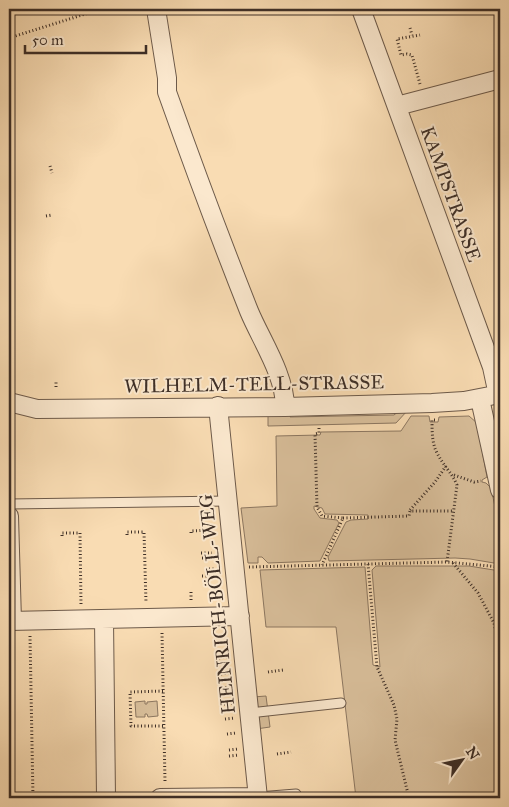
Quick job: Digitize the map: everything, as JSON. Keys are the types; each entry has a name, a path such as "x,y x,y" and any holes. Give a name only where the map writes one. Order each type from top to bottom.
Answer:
{"street":[{"path":"156,9 167,78 167,92 225,252 253,321 282,383 285,394 285,407"},
{"name":"KAMPSTRASSE","path":"361,9 492,367 499,395"},
{"path":"397,106 500,79"},
{"name":"WILHELM-TELL-STRASSE","path":"9,402 37,408 285,407 448,402 499,395"},
{"path":"480,399 493,485"},
{"name":"HEINRICH-BÖLL-WEG","path":"218,406 240,616 243,716 258,798"},
{"path":"9,516 17,621 240,616"},
{"path":"104,619 106,798"},
{"path":"160,798 258,798"}],"lane":[{"path":"9,504 228,501"},
{"path":"243,716 341,703"},
{"path":"258,798 296,794"}],"path":[{"path":"9,38 101,9"},
{"path":"410,28 412,35"},
{"path":"420,35 397,39 401,55 412,55 421,87"},
{"path":"50,166 52,172"},
{"path":"46,216 52,215"},
{"path":"9,380 16,380"},
{"path":"56,380 56,386"},
{"path":"432,413 432,417 436,417 436,420 432,420 433,439 438,454 453,475 456,485 447,562"},
{"path":"319,428 319,433 315,434 317,507 322,516 343,518 409,516 410,510 446,466"},
{"path":"453,475 474,482 493,485"},
{"path":"410,510 454,511"},
{"path":"322,565 343,518"},
{"path":"191,533 191,531 210,530"},
{"path":"127,534 127,532 144,532 145,576 161,651 164,726 163,767 166,798"},
{"path":"62,536 62,533 80,533 82,620"},
{"path":"74,550 80,550"},
{"path":"202,553 212,553"},
{"path":"202,558 213,558"},
{"path":"140,560 145,560"},
{"path":"235,568 447,562 500,568"},
{"path":"453,562 478,593 494,623 500,651"},
{"path":"368,564 377,667 394,705 397,719 396,740 409,798"},
{"path":"74,568 80,568"},
{"path":"202,576 209,576 209,569 214,569"},
{"path":"75,573 81,573"},
{"path":"140,576 145,576"},
{"path":"140,582 146,582"},
{"path":"75,592 81,592"},
{"path":"17,621 30,662 28,669 30,768 33,798"},
{"path":"219,658 230,657"},
{"path":"25,662 30,662"},
{"path":"268,672 283,670"},
{"path":"221,674 231,672"},
{"path":"222,688 233,687"},
{"path":"500,689 496,689 500,726"},
{"path":"163,691 130,692 130,709 131,726 164,726"},
{"path":"224,704 234,703"},
{"path":"225,719 243,716"},
{"path":"227,734 238,733"},
{"path":"229,750 239,749"},
{"path":"277,754 291,752"},
{"path":"230,756 240,755"}],"shaded area":[{"path":"408,410 396,423 268,426 268,413 290,413 290,417 394,415 399,411"},
{"path":"411,416 429,416 430,422 438,422 439,417 469,416 477,423 487,477 482,482 491,488 500,530 500,564 455,558 329,561 328,557 346,522 368,519 368,515 325,514 322,508 314,506 320,518 337,520 339,523 320,561 268,563 262,557 258,557 258,563 248,563 241,508 277,506 276,436 320,435 321,432 401,431"},
{"path":"376,566 469,566 500,571 500,798 356,798 336,627 266,627 260,570 365,567 373,665 380,667 372,570"},
{"path":"266,696 270,727 256,729 253,697"},
{"path":"145,701 145,704 147,704 147,702 157,701 158,716 148,717 145,714 145,717 136,717 135,702"}]}
